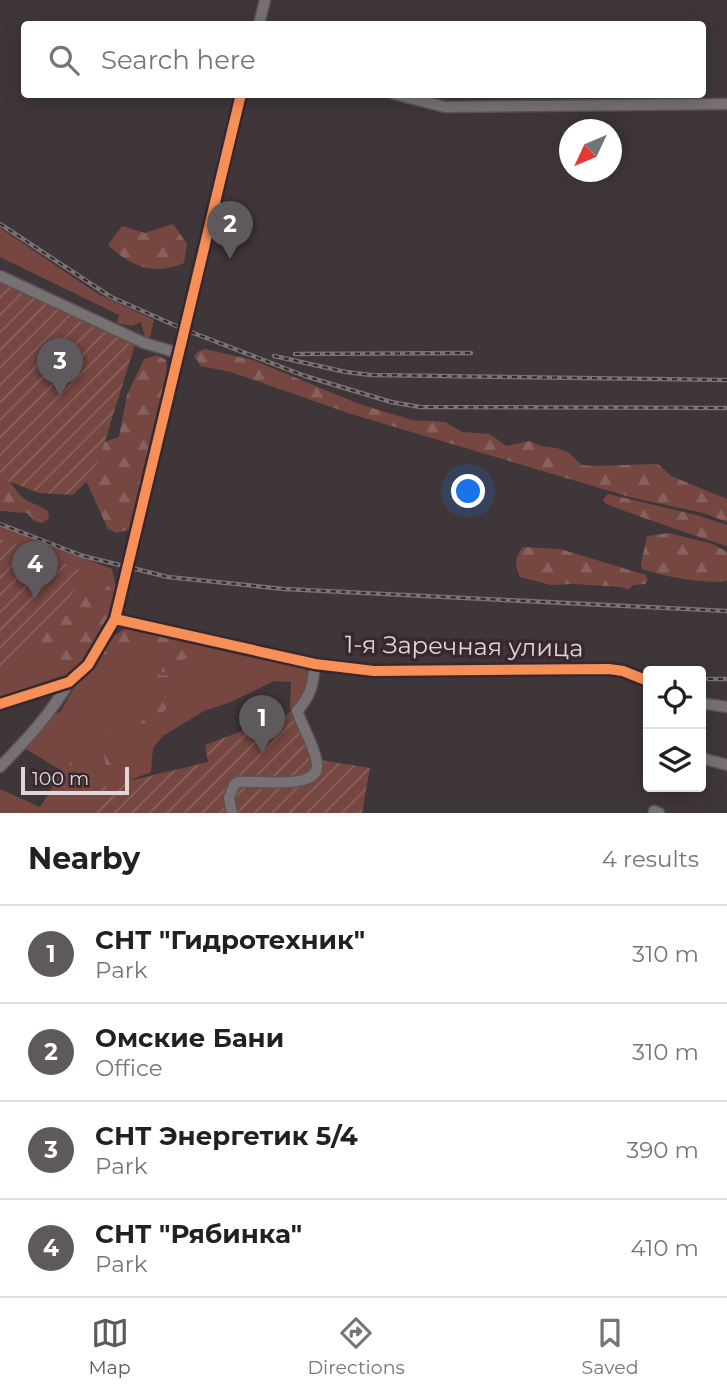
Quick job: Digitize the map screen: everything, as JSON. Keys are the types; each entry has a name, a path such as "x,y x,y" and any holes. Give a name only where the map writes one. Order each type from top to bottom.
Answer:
{"street":[{"path":"260,21 265,0"},
{"path":"0,767 51,712 69,682 88,665 115,619 240,98"},
{"path":"410,98 445,107 727,104"},
{"path":"0,276 144,343 178,353"},
{"name":"1-я Заречная улица","path":"115,619 315,664 373,671 609,669 643,679"},
{"path":"232,813 229,798 238,782 305,781 315,773 316,759 297,711 310,696 315,664"},
{"path":"0,704 69,682"},
{"path":"706,704 727,707"},
{"path":"706,759 727,765"}],"green space":[{"path":"173,224 187,244 184,263 173,267 153,269 134,264 108,245 122,226 145,233"},
{"path":"0,228 98,294 154,320 149,341 145,338 141,322 132,326 117,323 119,315 0,257"},
{"path":"0,272 138,335 100,457 89,479 73,495 39,493 0,478"},
{"path":"205,349 253,360 359,404 412,420 445,422 462,432 490,434 506,446 530,441 569,453 582,465 658,464 671,476 727,499 727,522 703,513 630,497 351,414 231,372 201,366 194,356"},
{"path":"157,355 166,360 164,386 131,529 117,533 108,529 82,472 93,446 119,437 127,395 144,359"},
{"path":"0,475 26,500 48,511 49,518 42,523 36,522 27,513 0,511"},
{"path":"608,494 727,525 727,546 606,504 603,500"},
{"path":"0,526 112,569 117,592 108,628 73,674 0,699"},
{"path":"669,533 713,544 727,552 727,581 684,579 642,569 647,536"},
{"path":"0,538 85,572 54,625 12,661 0,666"},
{"path":"523,547 560,549 646,575 648,580 645,584 633,585 628,590 622,587 551,585 520,577 516,562"},
{"path":"73,573 85,582 93,599 108,586 115,592 99,641 84,662 64,675 38,651 37,641"},
{"path":"133,628 302,666 308,672 305,694 290,709 291,682 274,681 231,702 204,711 163,736 153,748 151,772 107,789 99,813 0,813 0,789 40,807 62,771 24,748 49,718 61,711 77,682 94,667 114,636 124,629"},
{"path":"129,629 189,641 193,647 191,655 163,673 153,656 166,659 173,657 173,650 143,647 133,655 129,651 131,642 103,655 113,639"},
{"path":"151,669 162,676 174,675 177,678 174,690 178,699 144,724 135,720 137,709 146,710 153,707 150,700 152,687 146,670"},
{"path":"300,706 321,760 370,768 362,813 92,813 103,787 208,762 205,745 287,714"},
{"path":"122,716 126,720 118,740 117,756 119,761 129,761 130,765 115,772 106,767 103,751 93,744 91,738 109,731 113,723"},
{"path":"73,759 90,763 95,774 91,784 76,791 67,781 69,764"}],"railway":[{"path":"0,224 111,297 183,329 305,376 391,402 420,407 727,408"},
{"path":"295,354 471,353"},
{"path":"274,356 371,375 727,380"},
{"path":"0,524 83,556 168,577 284,589 727,611"},
{"path":"708,679 727,679"}],"cycle path":[{"path":"0,704 69,682 88,665 115,619 240,98"},
{"path":"115,619 315,664 374,671 609,669 643,679"}],"place":[{"name":"Омские Бани","path":"230,259"},
{"name":"СНТ Энергетик 5/4","path":"60,396"},
{"name":"СНТ \"Рябинка\"","path":"35,599"},
{"name":"СНТ \"Гидротехник\"","path":"262,753"}]}
